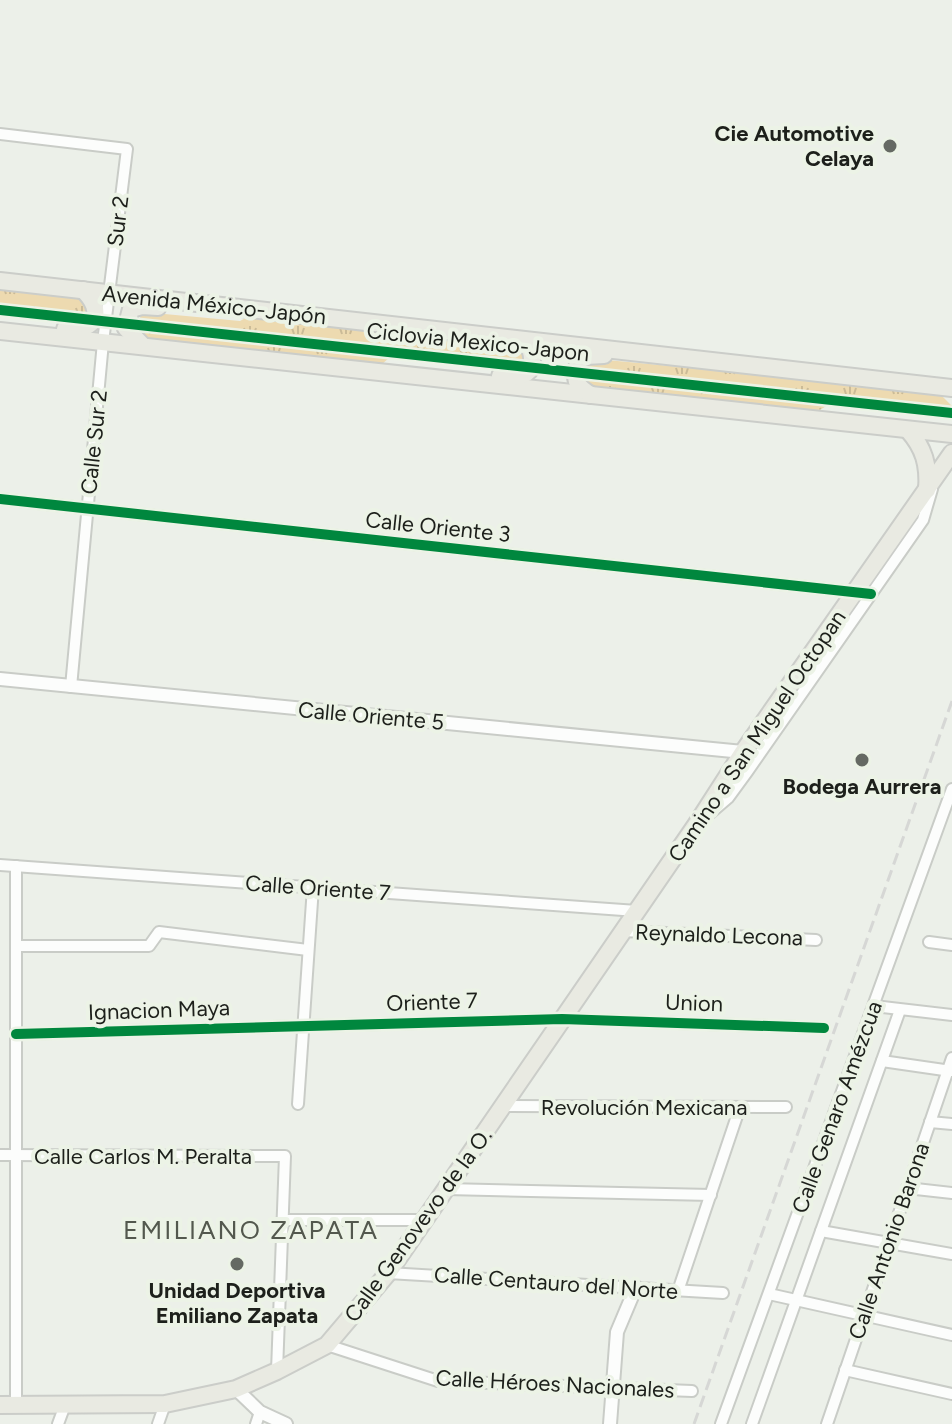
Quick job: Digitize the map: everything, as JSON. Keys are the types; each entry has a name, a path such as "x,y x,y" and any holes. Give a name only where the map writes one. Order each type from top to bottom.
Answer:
{"main road":[{"name":"Avenida México-Japón","path":"0,281 952,388"},
{"path":"0,321 80,330 90,326 96,308 92,298 83,290"},
{"path":"143,346 126,328 131,309 142,306 223,311 248,308"},
{"path":"0,331 952,434"},
{"path":"379,372 407,368 518,377 527,373 533,358 530,348 514,339"},
{"path":"591,395 577,386 575,380 579,361 586,356 658,354"},
{"path":"934,386 952,395"},
{"path":"821,420 952,421"},
{"path":"908,430 926,458 932,483"},
{"name":"Camino a San Miguel Octopan","path":"562,1019 743,752 863,593 952,453"},
{"name":"Calle Genovevo de la O.","path":"8,1405 165,1404 236,1389 327,1345 388,1273 562,1019"}],"street":[{"name":"Sur 2","path":"0,134 127,149 109,293"},
{"name":"Calle Sur 2","path":"71,687 109,293"},
{"name":"Calle Oriente 3","path":"0,499 863,593"},
{"path":"696,825 728,798 863,593"},
{"name":"Calle Oriente 5","path":"0,679 743,752"},
{"name":"Calle Genaro Amézcua","path":"721,1424 952,789"},
{"name":"Calle Oriente 7","path":"0,865 637,911"},
{"path":"8,1405 15,1155 16,866"},
{"path":"298,1104 313,887"},
{"name":"Reynaldo Lecona","path":"623,931 816,940"},
{"path":"16,946 149,946 159,932 308,950"},
{"path":"929,942 952,945"},
{"path":"874,1006 952,1015"},
{"path":"752,1424 900,1010"},
{"name":"Oriente 7","path":"303,1026 562,1019"},
{"name":"Union","path":"562,1019 824,1028"},
{"name":"Ignacion Maya","path":"16,1034 303,1026"},
{"name":"Calle Antonio Barona","path":"827,1424 952,1058"},
{"path":"882,1061 950,1070"},
{"name":"Revolución Mexicana","path":"503,1106 786,1107"},
{"path":"678,1291 740,1107"},
{"path":"930,1122 952,1124"},
{"name":"Calle Carlos M. Peralta","path":"0,1155 285,1156 282,1220"},
{"path":"907,1188 952,1193"},
{"path":"446,1189 711,1195"},
{"path":"277,1371 282,1220 425,1220"},
{"path":"821,1231 952,1254"},
{"name":"Calle Centauro del Norte","path":"388,1273 723,1293"},
{"path":"610,1424 617,1332 636,1287"},
{"path":"769,1294 952,1335"},
{"name":"Calle Héroes Nacionales","path":"327,1345 438,1381 692,1391"},
{"path":"845,1370 952,1394"},
{"path":"236,1389 258,1418 286,1424"},
{"path":"158,1424 165,1404"},
{"path":"58,1424 65,1405"}],"green space":[{"path":"0,288 77,296 86,307 83,318 71,323 0,315"},
{"path":"143,312 240,321 251,315 521,345 525,362 521,369 508,371 389,358 382,364 149,339 138,331 136,325"},
{"path":"596,359 937,391 952,406 952,417 946,419 828,405 818,411 593,388 585,384 581,367"}],"railway":[{"path":"694,1424 952,701"}],"cycle path":[{"name":"Ciclovia Mexico-Japon","path":"0,310 952,413"},
{"path":"0,499 871,594"},
{"path":"16,1034 562,1019 824,1028"}],"place":[{"name":"Cie Automotive Celaya","path":"890,146"},
{"name":"Bodega Aurrera","path":"862,760"},
{"name":"Unidad Deportiva Emiliano Zapata","path":"237,1264"}],"district":[{"name":"EMILIANO ZAPATA","path":"251,1230"}]}
